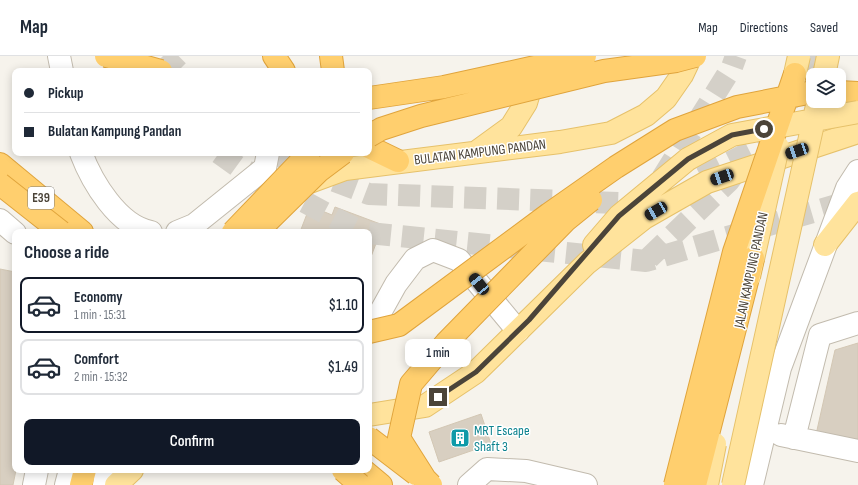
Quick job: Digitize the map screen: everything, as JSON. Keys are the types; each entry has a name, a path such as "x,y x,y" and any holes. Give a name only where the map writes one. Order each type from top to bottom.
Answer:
{"highway":[{"path":"106,56 150,68"},
{"path":"274,56 282,68"},
{"path":"330,56 332,68"},
{"path":"372,98 444,87 585,56"},
{"path":"372,134 381,129 444,110 604,71 676,61 695,56"},
{"path":"675,485 734,252 797,65"},
{"path":"846,92 858,92"},
{"path":"373,326 399,325 549,214 616,167 675,130 737,107 806,93"},
{"path":"430,485 425,480 399,438 411,384 446,343 565,221 675,130"},
{"path":"372,148 398,161"},
{"path":"236,229 306,156"},
{"path":"260,229 319,171 339,156"},
{"name":"E39","path":"0,164 7,180 58,229"},
{"path":"7,180 39,209 64,229"},
{"path":"7,180 87,229"},
{"name":"E39","path":"7,180 78,229"},
{"path":"695,485 753,258"},
{"path":"372,440 430,485"},
{"path":"81,485 84,473"},
{"path":"346,473 360,485"},
{"path":"367,473 381,485"}],"main road":[{"path":"477,151 511,127 526,103 535,75 535,56"},
{"name":"BULATAN KAMPUNG PANDAN","path":"259,229 272,209 306,183 345,169 477,151 560,142 611,133 646,115 666,98 682,75 691,56"},
{"path":"825,68 828,56"},
{"name":"JALAN KAMPUNG PANDAN","path":"707,485 753,258 797,65"},
{"name":"JALAN KAMPUNG PANDAN","path":"733,485 816,108"},
{"path":"523,326 619,216 688,159 732,135 858,112"},
{"path":"372,415 425,406 476,372 587,263 650,214 707,182 858,132"},
{"path":"825,246 858,203"},
{"path":"372,470 390,485"},
{"path":"116,485 129,473"}],"street":[{"path":"59,56 61,68"},
{"path":"83,156 102,193 124,219 139,229"},
{"path":"184,229 194,225 265,168 267,156"},
{"path":"752,485 780,368 847,188 858,171"},
{"path":"39,209 49,229"},
{"path":"0,220 12,230"},
{"path":"373,326 396,284 415,259 433,250 459,260 523,326"},
{"path":"685,485 722,292"},
{"path":"794,438 820,335 858,323"},
{"path":"770,405 801,409"},
{"path":"764,432 858,451"},
{"path":"469,485 488,470 526,471 586,485"},
{"path":"34,485 36,473"},
{"path":"66,485 69,473"},
{"path":"71,485 77,473"},
{"path":"104,485 106,473"}],"building":[{"path":"310,206 332,215 335,207 383,225 372,254 372,229 301,229"},
{"path":"0,269 12,271 12,473 15,473 13,485 0,485"},
{"path":"858,343 858,447 815,439 835,350"},
{"name":"MRT Escape Shaft 3","path":"481,414 491,444 439,462 429,432"}],"tunnel":[{"path":"163,56 175,68"},
{"path":"662,178 732,67 736,56"},
{"path":"788,102 810,72 818,56"},
{"path":"701,177 784,135"},
{"path":"223,156 237,166 355,229"},
{"path":"280,156 306,170 369,194 647,204"},
{"path":"649,258 729,181 740,166"},
{"path":"372,233 646,261 857,199"}],"place":[{"name":"MRT Escape Shaft 3","path":"460,438"}],"route":[{"path":"438,397 476,372 529,320 619,216 688,159 732,135 764,129"}]}
